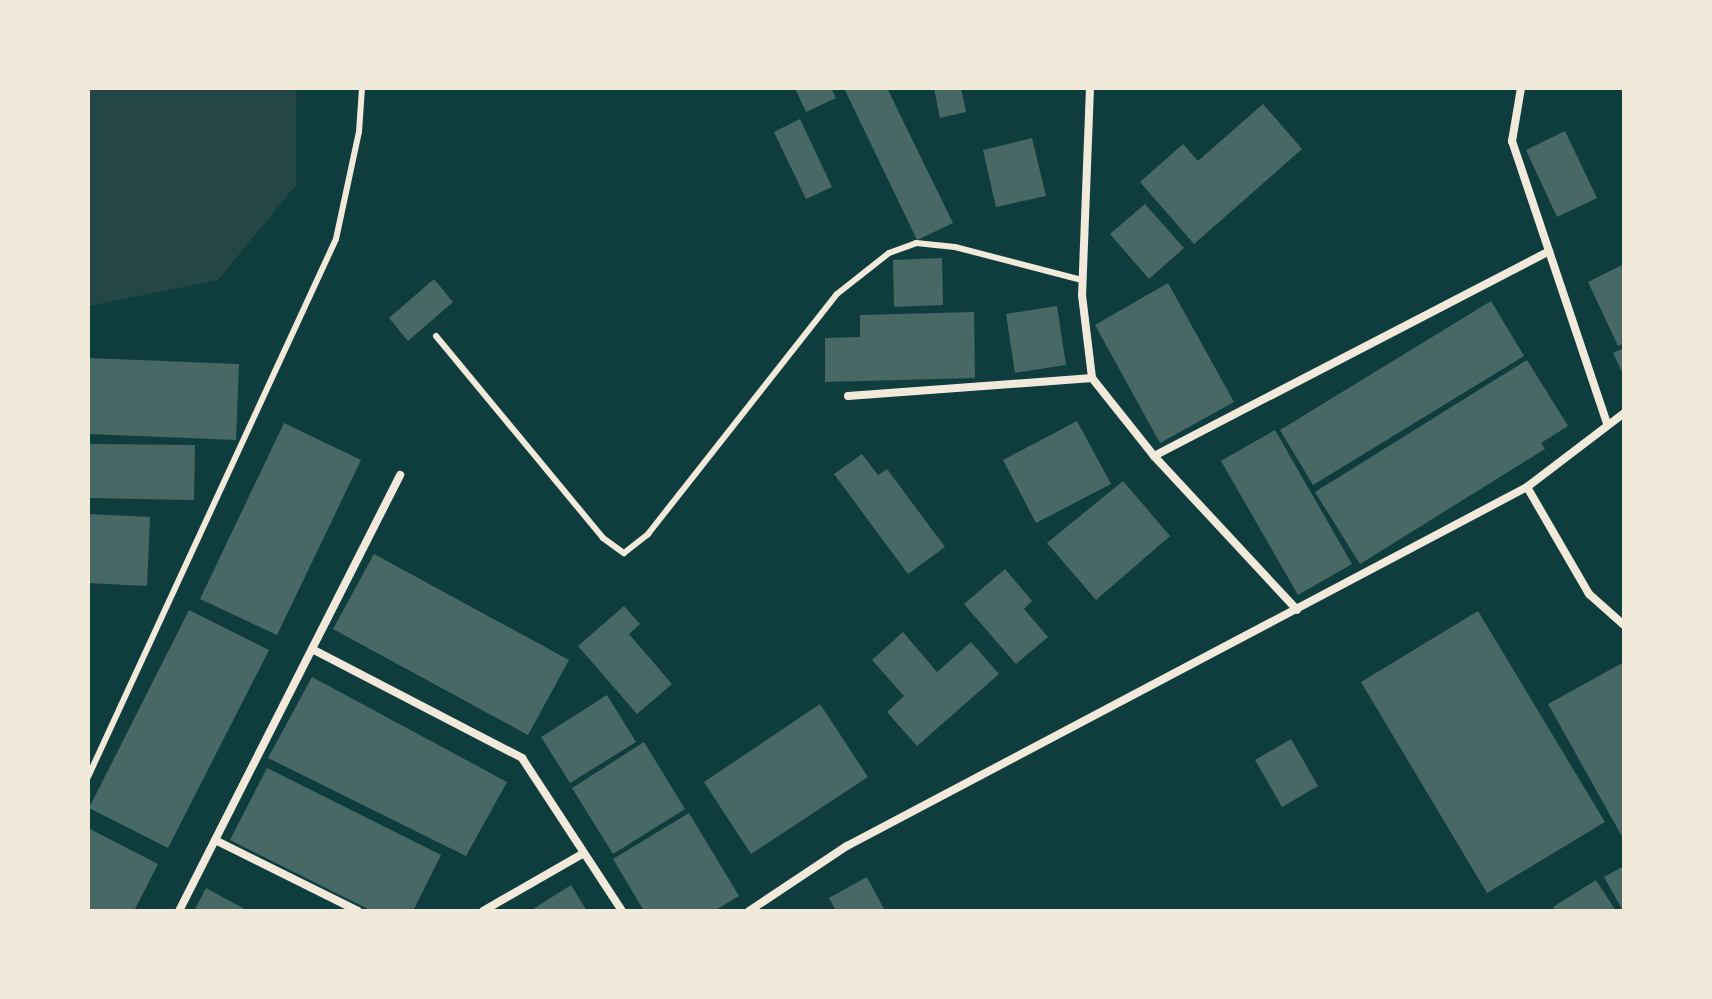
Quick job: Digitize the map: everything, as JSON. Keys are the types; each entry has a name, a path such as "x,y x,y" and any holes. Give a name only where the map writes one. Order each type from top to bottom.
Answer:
{"street":[{"path":"1090,88 1082,280 1092,378 1154,456 1297,610"},
{"path":"1521,88 1512,141 1607,423"},
{"path":"1154,456 1549,251"},
{"path":"848,396 1092,378"},
{"path":"749,911 847,846 1527,487 1624,413"},
{"path":"179,911 400,475"},
{"path":"1527,487 1589,594 1624,625"},
{"path":"312,649 522,758 622,911"},
{"path":"215,840 358,911"},
{"path":"483,911 584,853"}],"lane":[{"path":"88,777 336,239 359,132 362,88"},
{"path":"436,336 603,538 624,553 648,534 837,294 889,253 916,243 955,247 1082,280"}],"shaded area":[{"path":"88,88 296,88 296,185 218,280 88,306"}],"building":[{"path":"795,88 831,88 836,98 806,112"},
{"path":"844,88 887,88 953,223 917,240"},
{"path":"934,88 961,88 966,112 940,118"},
{"path":"1263,104 1302,149 1194,244 1140,182 1183,144 1198,161"},
{"path":"800,119 832,187 806,199 774,132"},
{"path":"1565,131 1597,198 1557,217 1526,150"},
{"path":"1032,138 1046,196 996,207 983,150"},
{"path":"1145,204 1184,248 1149,279 1110,234"},
{"path":"942,258 943,305 894,307 893,260"},
{"path":"1624,264 1624,343 1618,346 1588,282"},
{"path":"434,279 453,302 408,341 389,318"},
{"path":"1168,283 1234,402 1160,443 1095,325"},
{"path":"1491,301 1524,356 1313,485 1280,430"},
{"path":"1057,306 1066,365 1015,373 1006,314"},
{"path":"974,312 975,378 825,382 825,338 860,337 860,315"},
{"path":"1624,348 1624,376 1613,353"},
{"path":"88,358 239,364 236,440 88,434"},
{"path":"1527,360 1568,426 1541,443 1545,449 1360,564 1315,492"},
{"path":"1077,421 1111,484 1036,523 1003,460"},
{"path":"284,423 361,460 277,635 200,599"},
{"path":"1275,430 1352,564 1298,595 1221,461"},
{"path":"88,444 195,445 194,500 88,498"},
{"path":"862,454 878,475 887,469 945,547 908,574 834,474"},
{"path":"1123,481 1170,536 1096,600 1047,543"},
{"path":"88,514 150,517 147,586 88,583"},
{"path":"374,554 569,660 528,735 333,629"},
{"path":"1005,569 1032,601 1024,609 1048,637 1016,664 964,604"},
{"path":"624,606 640,624 629,634 672,684 637,714 578,646"},
{"path":"189,610 269,650 168,848 89,808"},
{"path":"1478,611 1605,822 1487,893 1361,682"},
{"path":"903,632 937,672 971,642 999,674 917,746 887,712 904,696 872,660"},
{"path":"1624,662 1624,840 1548,704"},
{"path":"312,677 507,782 466,856 268,758"},
{"path":"607,695 636,742 570,783 541,737"},
{"path":"820,704 868,777 751,854 704,782"},
{"path":"1291,739 1318,786 1282,807 1255,760"},
{"path":"644,742 685,809 613,854 572,788"},
{"path":"267,768 441,855 413,911 372,911 230,840"},
{"path":"689,813 739,896 714,911 644,911 613,859"},
{"path":"88,828 158,864 134,911 88,911"},
{"path":"1624,866 1624,911 1623,911 1604,877"},
{"path":"867,877 885,911 836,911 829,898"},
{"path":"1596,880 1616,911 1556,911 1553,907"},
{"path":"571,885 587,911 530,911"},
{"path":"206,888 248,911 194,911"}]}
